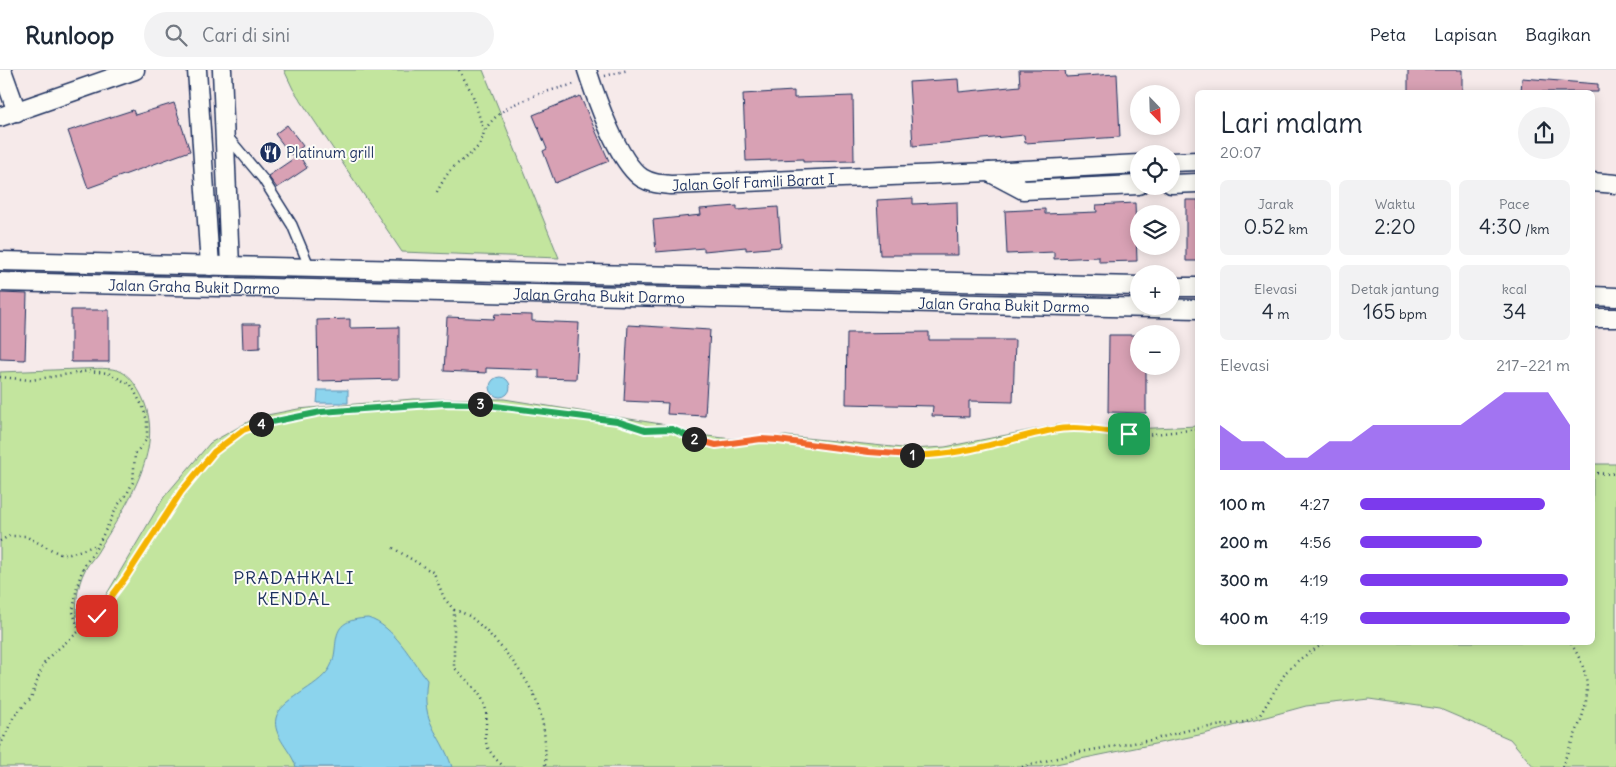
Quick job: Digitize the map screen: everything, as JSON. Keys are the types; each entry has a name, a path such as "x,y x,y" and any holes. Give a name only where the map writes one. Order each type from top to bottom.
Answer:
{"street":[{"path":"2,70 8,115 135,70"},
{"path":"197,70 210,266"},
{"path":"222,70 230,266"},
{"name":"Jalan Golf Famili Barat I","path":"588,75 625,162 641,178 653,184 672,185 1130,164"},
{"path":"1180,162 1195,161"},
{"name":"Jalan Golf Famili Barat I","path":"988,172 1023,190 1130,185"},
{"path":"1595,182 1616,184"},
{"path":"1180,184 1195,183"},
{"name":"Jalan Graha Bukit Darmo","path":"0,261 1130,286"},
{"name":"Jalan Graha Bukit Darmo","path":"0,282 1195,309"},
{"path":"1180,287 1195,288"},
{"path":"1595,296 1616,297"},
{"path":"1595,318 1616,318"}],"lane":[{"path":"224,133 263,179 292,225 310,268"}],"path":[{"path":"459,70 472,93 484,132"},
{"path":"437,192 455,165 471,156 482,143 484,132 491,119 509,108 588,75 628,70"},
{"path":"0,377 31,380 89,371 108,373 132,385 147,421 147,439 135,454 133,482 83,568 77,586 73,612 79,631"},
{"path":"0,746 14,716 31,698 43,665 51,655 97,616 110,600 181,492 214,452 243,430 283,419 321,412 445,403 483,404 520,407 581,418 617,421 645,430 672,429 698,442 716,445 770,440 869,452 929,456 1053,430 1082,428 1146,435 1195,429"},
{"path":"1595,473 1616,474"},
{"path":"0,541 10,536 25,536 60,554 70,554 98,545"},
{"path":"393,548 434,573 444,598 454,610 470,616 482,627 502,648 525,680 538,704 544,726 545,767"},
{"path":"454,610 454,666 476,690 484,703 487,719 486,742 493,755 504,767"},
{"path":"1022,767 1080,752 1151,740 1189,730 1244,722 1260,715 1286,672 1300,659 1321,645"},
{"path":"1562,767 1585,710 1588,690 1585,672 1572,645"}],"green space":[{"path":"284,70 483,70 559,258 402,252 293,89"},
{"path":"103,368 121,371 128,376 140,393 148,413 150,433 147,454 141,474 132,494 82,576 78,589 76,610 77,623 81,626 98,609 164,497 210,443 257,417 298,409 413,399 504,399 661,424 699,435 732,439 786,436 912,449 945,447 1058,425 1132,429 1195,426 1195,645 1595,645 1595,464 1616,464 1616,767 1534,767 1510,739 1440,709 1369,699 1306,706 1204,734 1041,767 0,767 0,372"}],"water":[{"path":"500,377 507,380 510,387 507,394 500,397 493,394 490,387 493,380"},
{"path":"318,390 348,390 348,403 317,403"},
{"path":"368,618 386,628 394,636 427,680 426,695 429,718 452,767 296,767 277,731 276,718 279,711 284,705 324,676 333,661 340,629 345,624 354,620"}],"building":[{"path":"1019,70 1065,70 1066,77 1117,74 1120,137 1025,143 1024,135 913,146 909,82 958,79 959,92 1020,86"},
{"path":"1408,70 1462,70 1462,90 1408,90"},
{"path":"1522,78 1598,84 1598,92 1595,92 1595,90 1521,90"},
{"path":"794,91 794,98 853,96 854,161 803,162 803,159 746,161 743,94"},
{"path":"580,96 609,161 555,183 543,151 547,149 533,115"},
{"path":"174,103 190,151 88,188 68,131 133,110 135,115"},
{"path":"287,125 303,146 291,155 275,134"},
{"path":"299,155 307,168 277,188 268,176"},
{"path":"913,198 913,204 957,202 958,255 880,255 877,200"},
{"path":"1186,200 1195,200 1195,261 1186,261"},
{"path":"1135,203 1135,205 1130,205 1130,255 1137,255 1137,261 1099,262 1099,257 1054,259 1054,252 1007,254 1005,211 1045,209 1045,214 1097,212 1096,205"},
{"path":"737,206 737,210 778,207 781,247 746,250 746,247 704,251 704,248 656,252 653,220 701,215 700,209"},
{"path":"0,293 27,294 25,360 0,359"},
{"path":"71,310 109,310 109,362 71,362"},
{"path":"495,314 532,315 532,321 579,323 576,379 539,378 539,370 486,368 486,373 444,371 447,317 494,319"},
{"path":"350,319 350,328 399,327 399,379 318,381 317,320"},
{"path":"242,324 260,324 260,348 243,349"},
{"path":"628,325 710,330 705,416 667,414 668,403 624,401"},
{"path":"929,332 929,340 1015,340 1013,402 969,401 969,417 932,416 933,406 846,404 847,333"},
{"path":"1109,335 1130,335 1130,375 1146,375 1146,413 1108,412"}],"place":[{"name":"Platinum grill","path":"270,152"}],"district":[{"name":"PRADAHKALI KENDAL","path":"294,587"}],"route":[{"path":"97,616 126,577 181,492 214,452 243,430 283,419 321,412 372,410 445,403 483,404 520,407 581,418 617,421 645,430 672,429 682,432 698,442 716,445 730,445 761,439 869,452 929,456 1053,430 1082,428 1129,434"}]}
